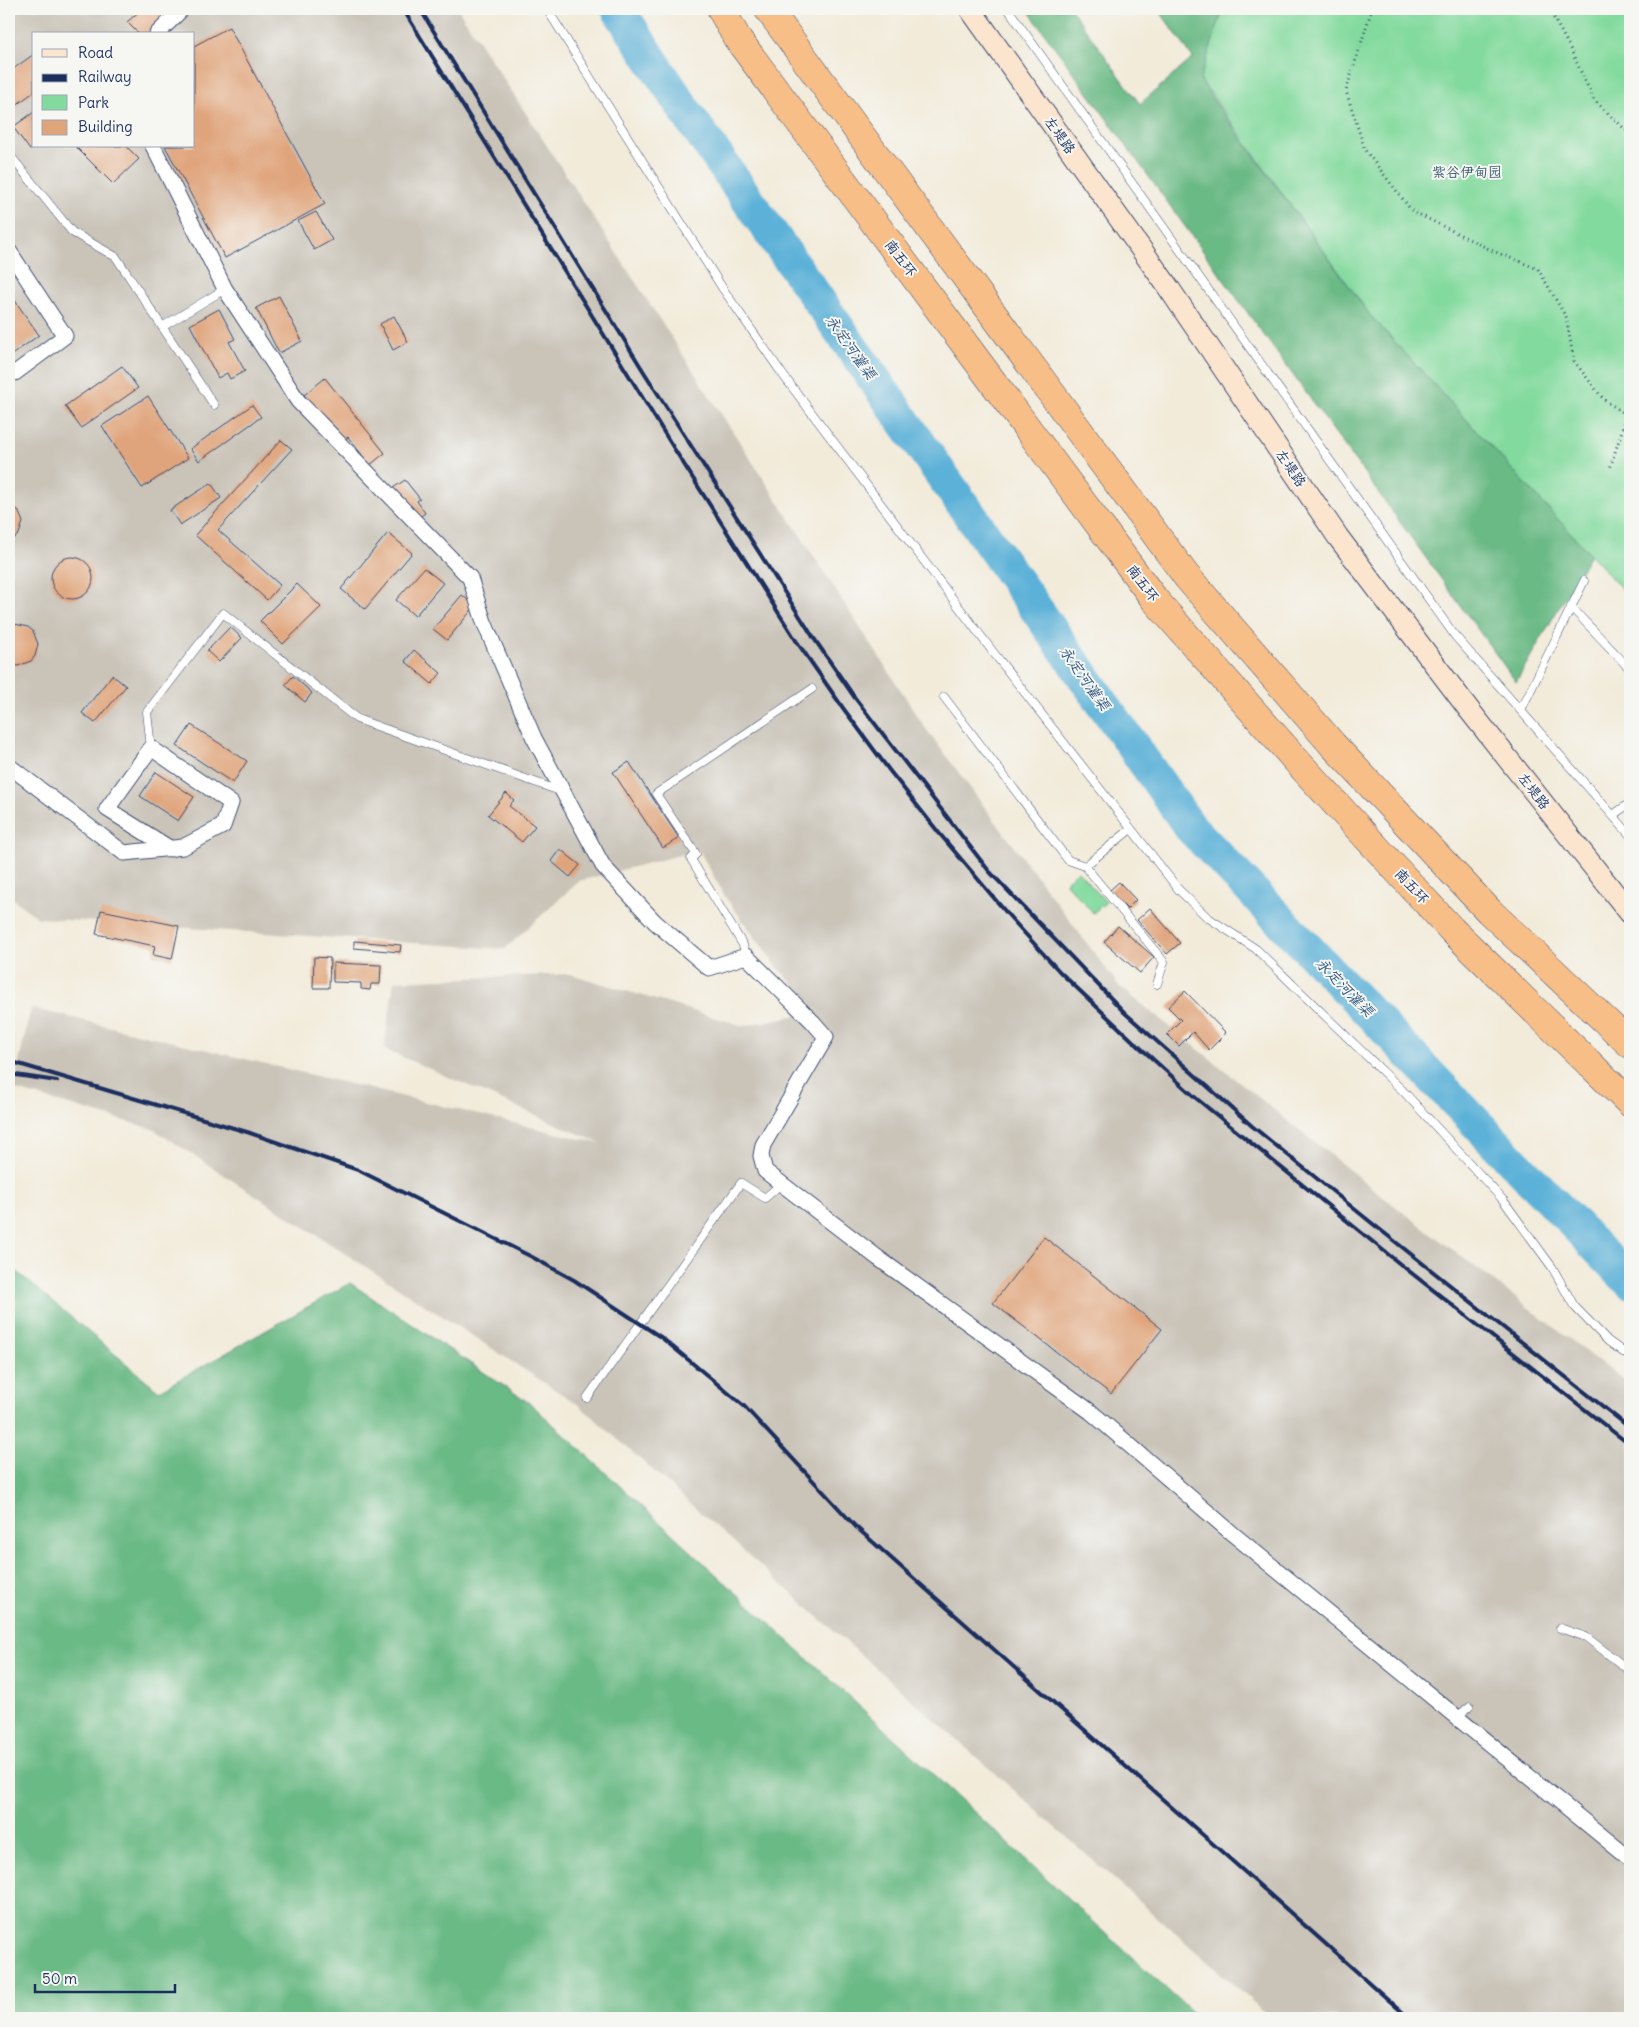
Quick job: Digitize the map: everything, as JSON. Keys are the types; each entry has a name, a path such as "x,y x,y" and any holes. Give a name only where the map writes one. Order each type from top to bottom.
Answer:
{"highway":[{"name":"南五环","path":"721,9 737,38 1156,600 1302,767 1452,930 1630,1103"},
{"path":"768,9 1187,576 1333,745 1475,896 1630,1044"}],"main road":[{"name":"左堤路","path":"970,9 1166,284 1338,537 1470,711 1630,912"}],"street":[{"path":"159,32 182,9"},
{"path":"154,148 225,289 298,401 470,578 484,622 534,738 603,866 655,922 708,968 746,956 826,1037 763,1145 761,1156 765,1171 878,1258 1091,1412 1241,1541 1630,1859"},
{"path":"9,251 65,336 15,373 9,372"},
{"path":"9,766 124,853 172,849 183,848 223,826 231,803 151,748 107,809 172,849"}],"lane":[{"path":"547,9 722,289 783,375 993,652 1131,829 1186,897 1207,917 1256,949 1405,1092 1502,1200 1552,1268 1574,1306 1608,1341 1630,1357"},
{"path":"1008,9 1455,636 1630,835"},
{"path":"9,154 72,232 116,257 214,405"},
{"path":"162,327 225,289"},
{"path":"1521,710 1584,581"},
{"path":"1571,607 1630,669"},
{"path":"151,748 147,712 223,613 357,719 563,792"},
{"path":"746,956 743,944 691,859 696,854 656,794 812,690"},
{"path":"944,697 1068,860 1085,866 1164,962 1157,984"},
{"path":"1613,815 1630,803"},
{"path":"1085,866 1131,829"},
{"path":"586,1398 741,1183 765,1198 782,1183"},
{"path":"1560,1628 1586,1637 1630,1670"},
{"path":"1457,1717 1470,1706"}],"path":[{"path":"1374,9 1371,12 1346,91 1365,150 1412,211 1493,251 1538,269 1566,317 1574,361 1604,400 1629,416"},
{"path":"1549,9 1569,46 1594,100 1630,134"},
{"path":"1610,468 1629,416 1630,402"}],"shaded area":[{"path":"9,9 458,9 926,729 1119,986 1382,1196 1630,1385 1630,2018 1271,2018 579,1405 153,1129 13,1089 31,1008 602,1144 384,1049 394,981 570,974 743,1026 817,1011 775,964 726,898 699,850 579,881 505,949 38,918 9,896"}],"green space":[{"path":"1027,9 1071,9 1140,104 1193,58 1158,9 1223,9 1200,79 1212,98 1370,315 1590,554 1516,682"},
{"name":"紫谷伊甸园","path":"1223,9 1630,9 1630,598 1370,315 1200,79"},
{"path":"1078,871 1106,902 1093,913 1065,882"},
{"path":"16,1271 159,1391 350,1283 531,1404 1198,2018 9,2018 9,1276"}],"building":[{"path":"142,9 160,9 169,18 154,32 137,32 127,22"},
{"path":"229,27 325,204 225,258 166,148 195,148 195,45"},
{"path":"32,55 32,93 9,110 9,72"},
{"path":"32,113 33,148 30,150 13,127"},
{"path":"77,148 128,148 139,159 113,184"},
{"path":"316,212 332,240 314,250 298,221"},
{"path":"9,292 39,335 9,357"},
{"path":"279,296 302,341 279,353 256,308"},
{"path":"219,309 235,339 229,342 245,371 230,379 227,373 218,378 190,325"},
{"path":"394,316 408,342 393,350 380,324"},
{"path":"122,366 138,388 81,428 65,406"},
{"path":"325,378 385,453 370,465 348,437 344,440 326,418 324,420 304,395"},
{"path":"148,396 188,458 142,488 102,426"},
{"path":"252,405 261,417 199,461 190,449"},
{"path":"281,440 292,449 218,530 280,585 267,600 195,535"},
{"path":"405,480 420,499 417,501 425,513 416,520 393,488"},
{"path":"211,483 221,498 180,525 170,510"},
{"path":"9,504 18,510 23,522 19,534 9,543"},
{"path":"388,533 412,553 365,609 341,589"},
{"path":"72,557 87,563 93,578 87,593 72,599 57,593 51,578 57,563"},
{"path":"424,568 443,583 415,616 396,600"},
{"path":"297,584 321,607 283,644 260,621"},
{"path":"462,595 475,606 447,640 433,629"},
{"path":"15,624 28,627 33,631 38,644 35,656 31,661 18,666 9,664 9,626"},
{"path":"230,627 242,638 219,662 207,651"},
{"path":"414,650 441,673 432,684 405,661"},
{"path":"112,675 126,686 95,723 82,713"},
{"path":"293,676 312,693 305,702 285,685"},
{"path":"191,725 247,761 233,783 177,746"},
{"path":"629,762 679,838 663,848 613,772"},
{"path":"156,772 194,797 178,821 140,796"},
{"path":"506,793 514,800 509,806 535,826 522,842 488,815"},
{"path":"560,849 580,865 570,877 551,861"},
{"path":"1119,882 1136,900 1127,909 1109,891"},
{"path":"1150,908 1180,943 1167,954 1137,920"},
{"path":"101,910 179,926 172,959 153,955 155,946 96,934"},
{"path":"1118,926 1154,957 1140,973 1104,942"},
{"path":"354,941 401,945 400,952 354,948"},
{"path":"314,957 330,958 329,988 313,988"},
{"path":"333,963 381,965 380,984 371,984 370,990 361,989 361,983 333,982"},
{"path":"1185,991 1226,1033 1209,1050 1193,1032 1179,1046 1167,1034 1181,1020 1168,1007"},
{"path":"1044,1237 1162,1329 1111,1394 993,1303"}],"waterway":[{"name":"永定河灌渠","path":"618,9 690,118 1190,827 1630,1282"}],"railway":[{"path":"403,9 673,447 797,642 889,770 1010,917 1060,972 1197,1099 1400,1264 1630,1445"},
{"path":"420,9 644,372 813,637 855,698 989,871 1125,1013 1252,1126 1630,1428"},
{"path":"9,1061 247,1132 358,1170 574,1280 662,1338 744,1406 856,1527 1409,2018"},
{"path":"9,1074 57,1081"}]}
